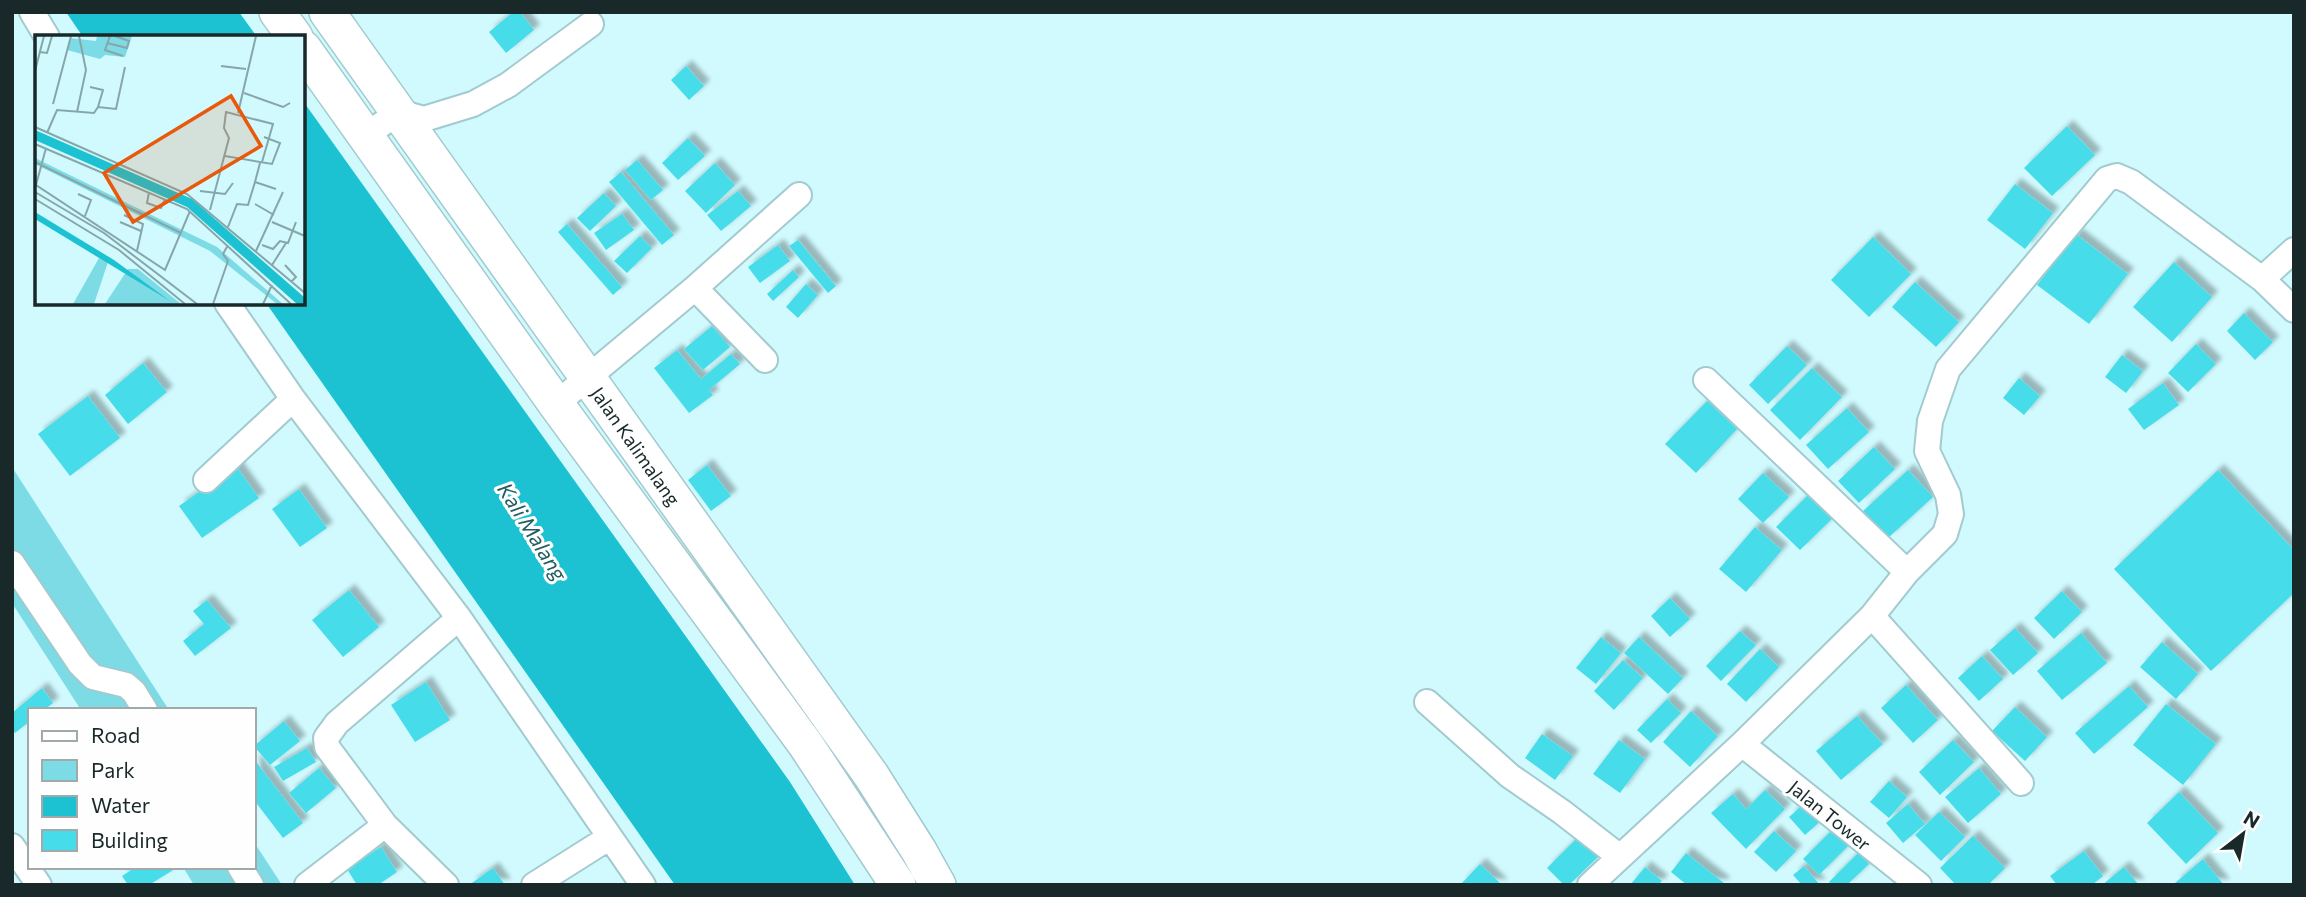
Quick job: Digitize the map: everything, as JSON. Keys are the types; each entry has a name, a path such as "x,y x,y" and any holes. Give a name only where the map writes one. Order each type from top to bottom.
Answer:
{"main road":[{"path":"277,12 294,35"},
{"name":"Jalan Kalimalang","path":"327,12 871,775 938,885"},
{"name":"Jalan Kalimalang","path":"304,49 556,404 806,744 898,885"}],"street":[{"path":"32,12 46,35"},
{"path":"365,136 398,112 424,119 472,104 508,85 591,24"},
{"path":"1590,885 1742,744 1872,616 1907,572 1945,534 1951,514 1948,495 1927,451 1930,421 1948,369 2106,179 2113,176 2123,177 2262,279 2294,310"},
{"path":"556,404 695,288 799,195"},
{"path":"2262,279 2294,250"},
{"path":"695,288 765,360"},
{"path":"228,304 293,399 458,618 643,885"},
{"path":"1706,380 1907,572"},
{"path":"206,480 293,399"},
{"path":"12,563 79,664 93,677 126,685 144,708"},
{"path":"1872,616 2021,783"},
{"path":"446,885 385,825 327,747 327,738 337,723 458,618"},
{"path":"1427,702 1510,776 1620,857"},
{"name":"Jalan Tower","path":"1742,744 1919,885"},
{"path":"307,885 385,825"},
{"path":"534,885 610,837"},
{"path":"12,846 28,868"},
{"path":"29,869 40,885"},
{"path":"241,869 251,885"}],"green space":[{"path":"12,467 168,708 80,708 12,603"},
{"path":"256,845 282,885 194,885 184,869 256,869"}],"water":[{"path":"66,12 239,12 256,35 82,35"},
{"name":"Kali Malang","path":"304,102 790,782 855,885 675,885 267,304 304,304"}],"building":[{"path":"513,12 520,12 534,30 506,53 489,32"},
{"path":"686,66 704,86 689,100 671,80"},
{"path":"2067,126 2095,155 2052,196 2024,168"},
{"path":"688,138 705,156 678,180 662,163"},
{"path":"637,160 663,190 651,200 625,170"},
{"path":"715,163 735,185 706,213 685,191"},
{"path":"621,172 674,235 662,245 609,182"},
{"path":"2015,184 2053,213 2025,249 1987,220"},
{"path":"738,191 751,206 721,231 707,215"},
{"path":"604,193 616,206 590,231 577,218"},
{"path":"622,214 634,230 606,250 594,233"},
{"path":"567,224 622,287 613,295 558,232"},
{"path":"2076,234 2128,274 2089,324 2037,285"},
{"path":"640,236 652,248 627,273 614,261"},
{"path":"1873,237 1911,274 1869,317 1831,280"},
{"path":"798,240 836,286 828,293 789,246"},
{"path":"778,245 790,261 760,283 748,267"},
{"path":"2174,262 2212,297 2172,342 2133,307"},
{"path":"793,270 799,277 773,301 767,294"},
{"path":"1915,282 1959,322 1936,347 1892,307"},
{"path":"806,284 818,295 798,318 786,307"},
{"path":"2244,313 2273,342 2255,360 2227,331"},
{"path":"712,326 730,347 703,370 684,349"},
{"path":"2196,344 2216,364 2188,392 2168,373"},
{"path":"1787,346 1807,365 1768,404 1749,385"},
{"path":"677,350 701,379 731,354 740,364 709,390 713,395 689,413 654,368"},
{"path":"2122,355 2143,371 2126,393 2105,377"},
{"path":"143,363 167,392 128,424 105,395"},
{"path":"1812,368 1842,397 1800,440 1770,410"},
{"path":"2019,378 2040,396 2024,415 2003,398"},
{"path":"2163,383 2179,405 2144,430 2128,409"},
{"path":"88,396 120,438 70,476 38,434"},
{"path":"1707,401 1737,429 1696,473 1665,444"},
{"path":"1847,408 1869,432 1828,469 1806,445"},
{"path":"1874,447 1895,469 1859,503 1838,481"},
{"path":"707,465 731,496 711,511 688,480"},
{"path":"236,466 259,498 202,538 179,506"},
{"path":"1908,470 1933,497 1888,538 1863,511"},
{"path":"2218,470 2294,550 2294,593 2211,671 2114,569"},
{"path":"1763,473 1789,497 1763,523 1738,499"},
{"path":"299,489 327,528 300,547 272,509"},
{"path":"1813,490 1837,514 1800,550 1776,527"},
{"path":"1755,527 1782,550 1746,592 1719,569"},
{"path":"349,590 379,627 343,657 312,620"},
{"path":"2062,591 2082,612 2054,639 2034,618"},
{"path":"1670,598 1690,619 1670,637 1651,616"},
{"path":"207,600 231,628 195,656 183,641 204,624 193,611"},
{"path":"2015,628 2038,653 2013,675 1990,650"},
{"path":"1740,631 1756,645 1721,681 1706,666"},
{"path":"2081,633 2107,663 2062,700 2037,671"},
{"path":"1601,637 1621,653 1596,684 1576,668"},
{"path":"1639,637 1683,678 1668,694 1624,653"},
{"path":"2162,642 2198,674 2176,699 2140,667"},
{"path":"1760,649 1779,667 1746,702 1727,684"},
{"path":"1982,656 2003,679 1979,701 1958,678"},
{"path":"1623,660 1643,678 1614,710 1594,691"},
{"path":"426,682 450,720 415,742 391,705"},
{"path":"1906,685 1938,720 1913,743 1881,708"},
{"path":"2129,686 2148,707 2094,754 2075,733"},
{"path":"42,688 53,703 47,708 28,708 28,723 15,733 12,729 12,713"},
{"path":"1667,699 1681,713 1651,743 1637,730"},
{"path":"2166,704 2216,744 2183,785 2133,745"},
{"path":"2015,707 2047,737 2025,761 1992,731"},
{"path":"1691,711 1718,736 1690,767 1663,742"},
{"path":"1857,716 1883,744 1841,780 1816,751"},
{"path":"284,721 300,741 270,765 256,748 256,744"},
{"path":"1542,734 1573,756 1555,780 1525,758"},
{"path":"1619,740 1645,759 1620,793 1593,774"},
{"path":"1953,740 1974,762 1940,795 1919,772"},
{"path":"307,748 316,762 283,781 274,767"},
{"path":"256,762 303,823 283,838 256,803"},
{"path":"319,768 336,788 306,813 289,793"},
{"path":"1979,768 2001,794 1968,823 1945,797"},
{"path":"1889,781 1907,797 1889,818 1870,802"},
{"path":"1765,790 1785,809 1746,849 1711,813 1733,794 1746,809"},
{"path":"2179,792 2218,833 2186,864 2147,823"},
{"path":"1807,801 1823,819 1805,835 1789,817"},
{"path":"1908,804 1925,824 1903,843 1886,823"},
{"path":"1939,812 1965,837 1941,861 1915,835"},
{"path":"1833,829 1849,845 1819,875 1803,859"},
{"path":"1774,831 1796,851 1776,872 1754,852"},
{"path":"1582,833 1602,853 1569,885 1564,885 1547,868"},
{"path":"1973,836 2005,868 1988,885 1956,885 1940,868"},
{"path":"381,847 397,872 378,885 357,885 347,869"},
{"path":"2084,851 2103,876 2092,885 2057,885 2050,876"},
{"path":"1686,853 1724,883 1687,885 1671,872"},
{"path":"1858,853 1869,864 1847,885 1832,885 1829,882"},
{"path":"2203,859 2224,885 2176,885 2175,883"},
{"path":"1480,864 1502,885 1460,885"},
{"path":"1804,866 1820,885 1802,885 1793,875"},
{"path":"1645,867 1662,881 1658,885 1630,885"},
{"path":"2124,867 2139,885 2102,885"},
{"path":"493,868 505,885 469,885"},
{"path":"133,869 175,869 149,885 128,885 122,876"}]}
